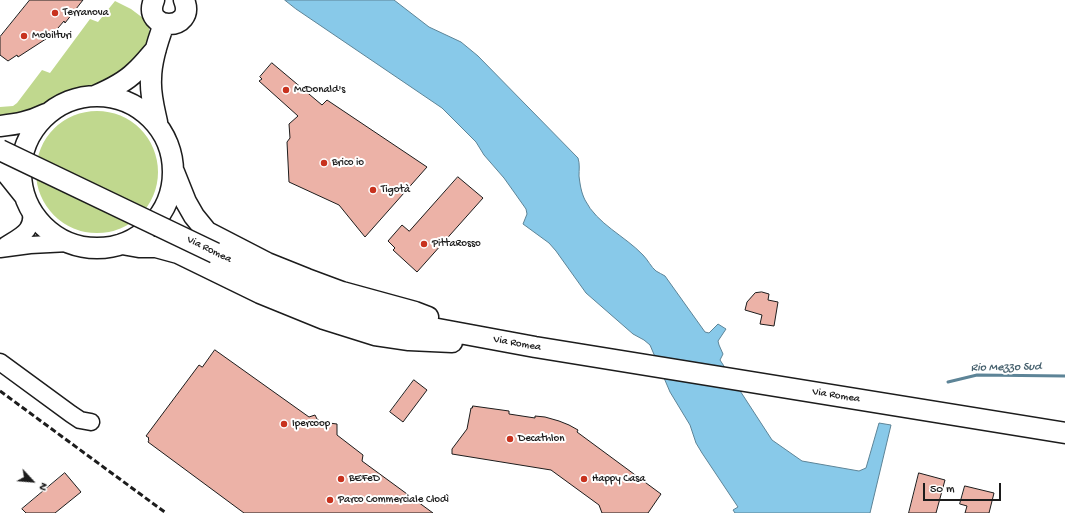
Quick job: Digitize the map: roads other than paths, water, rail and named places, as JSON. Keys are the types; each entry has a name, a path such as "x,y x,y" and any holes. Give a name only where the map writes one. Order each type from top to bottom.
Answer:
{"main road":[{"path":"154,0 152,6 154,15 156,19 164,24 173,24 181,20 186,12 184,0"},
{"path":"157,122 150,78 156,49 164,24"},
{"path":"0,126 19,124 34,120 74,100 94,96 109,90 124,82 136,72 156,49"},
{"path":"94,96 115,97 149,114 157,122 163,132 171,152 174,172 186,202 194,216 207,232 267,263 342,292 414,312 441,322 501,332 535,347"},
{"path":"28,202 21,176 22,155 29,136 41,120 57,109"},
{"name":"Via Romea","path":"0,150 304,296 382,320 535,347 1065,433"},
{"path":"0,168 8,175 28,202 38,220 47,230 69,243 92,248 104,248 122,244 143,233 159,216 170,195 174,172"},
{"path":"122,244 139,247 156,247 178,253 260,293 324,319 375,335 409,340 535,347"}],"street":[{"path":"0,249 24,234 30,227 32,218 28,202"},
{"path":"0,249 30,245 69,243"},
{"path":"0,362 80,420 91,422"}],"water":[{"path":"285,0 394,0 429,27 461,42 478,56 578,158 580,185 585,200 597,216 636,248 656,271 665,276 705,332 709,333 718,324 726,329 718,341 723,354 720,360 772,440 802,461 859,471 866,468 879,423 891,425 870,513 735,513 733,510 738,507 696,443 690,425 670,392 650,345 633,334 586,293 549,243 523,224 527,214 526,209 504,178 484,155 476,142 442,108"}],"waterway":[{"name":"Rio Mezzo Sud","path":"948,382 977,375 1065,376"}],"railway":[{"path":"0,391 166,513"}],"place":[{"name":"Terranova","path":"55,13"},
{"name":"Mobilturi","path":"24,36"},
{"name":"McDonald's","path":"286,90"},
{"name":"Brico io","path":"324,163"},
{"name":"Tigotà","path":"373,190"},
{"name":"PittaRosso","path":"424,244"},
{"name":"Ipercoop","path":"284,424"},
{"name":"Decathlon","path":"510,439"},
{"name":"BEFeD","path":"341,479"},
{"name":"Happy Casa","path":"584,479"},
{"name":"Parco Commerciale Clodì","path":"330,500"}]}
